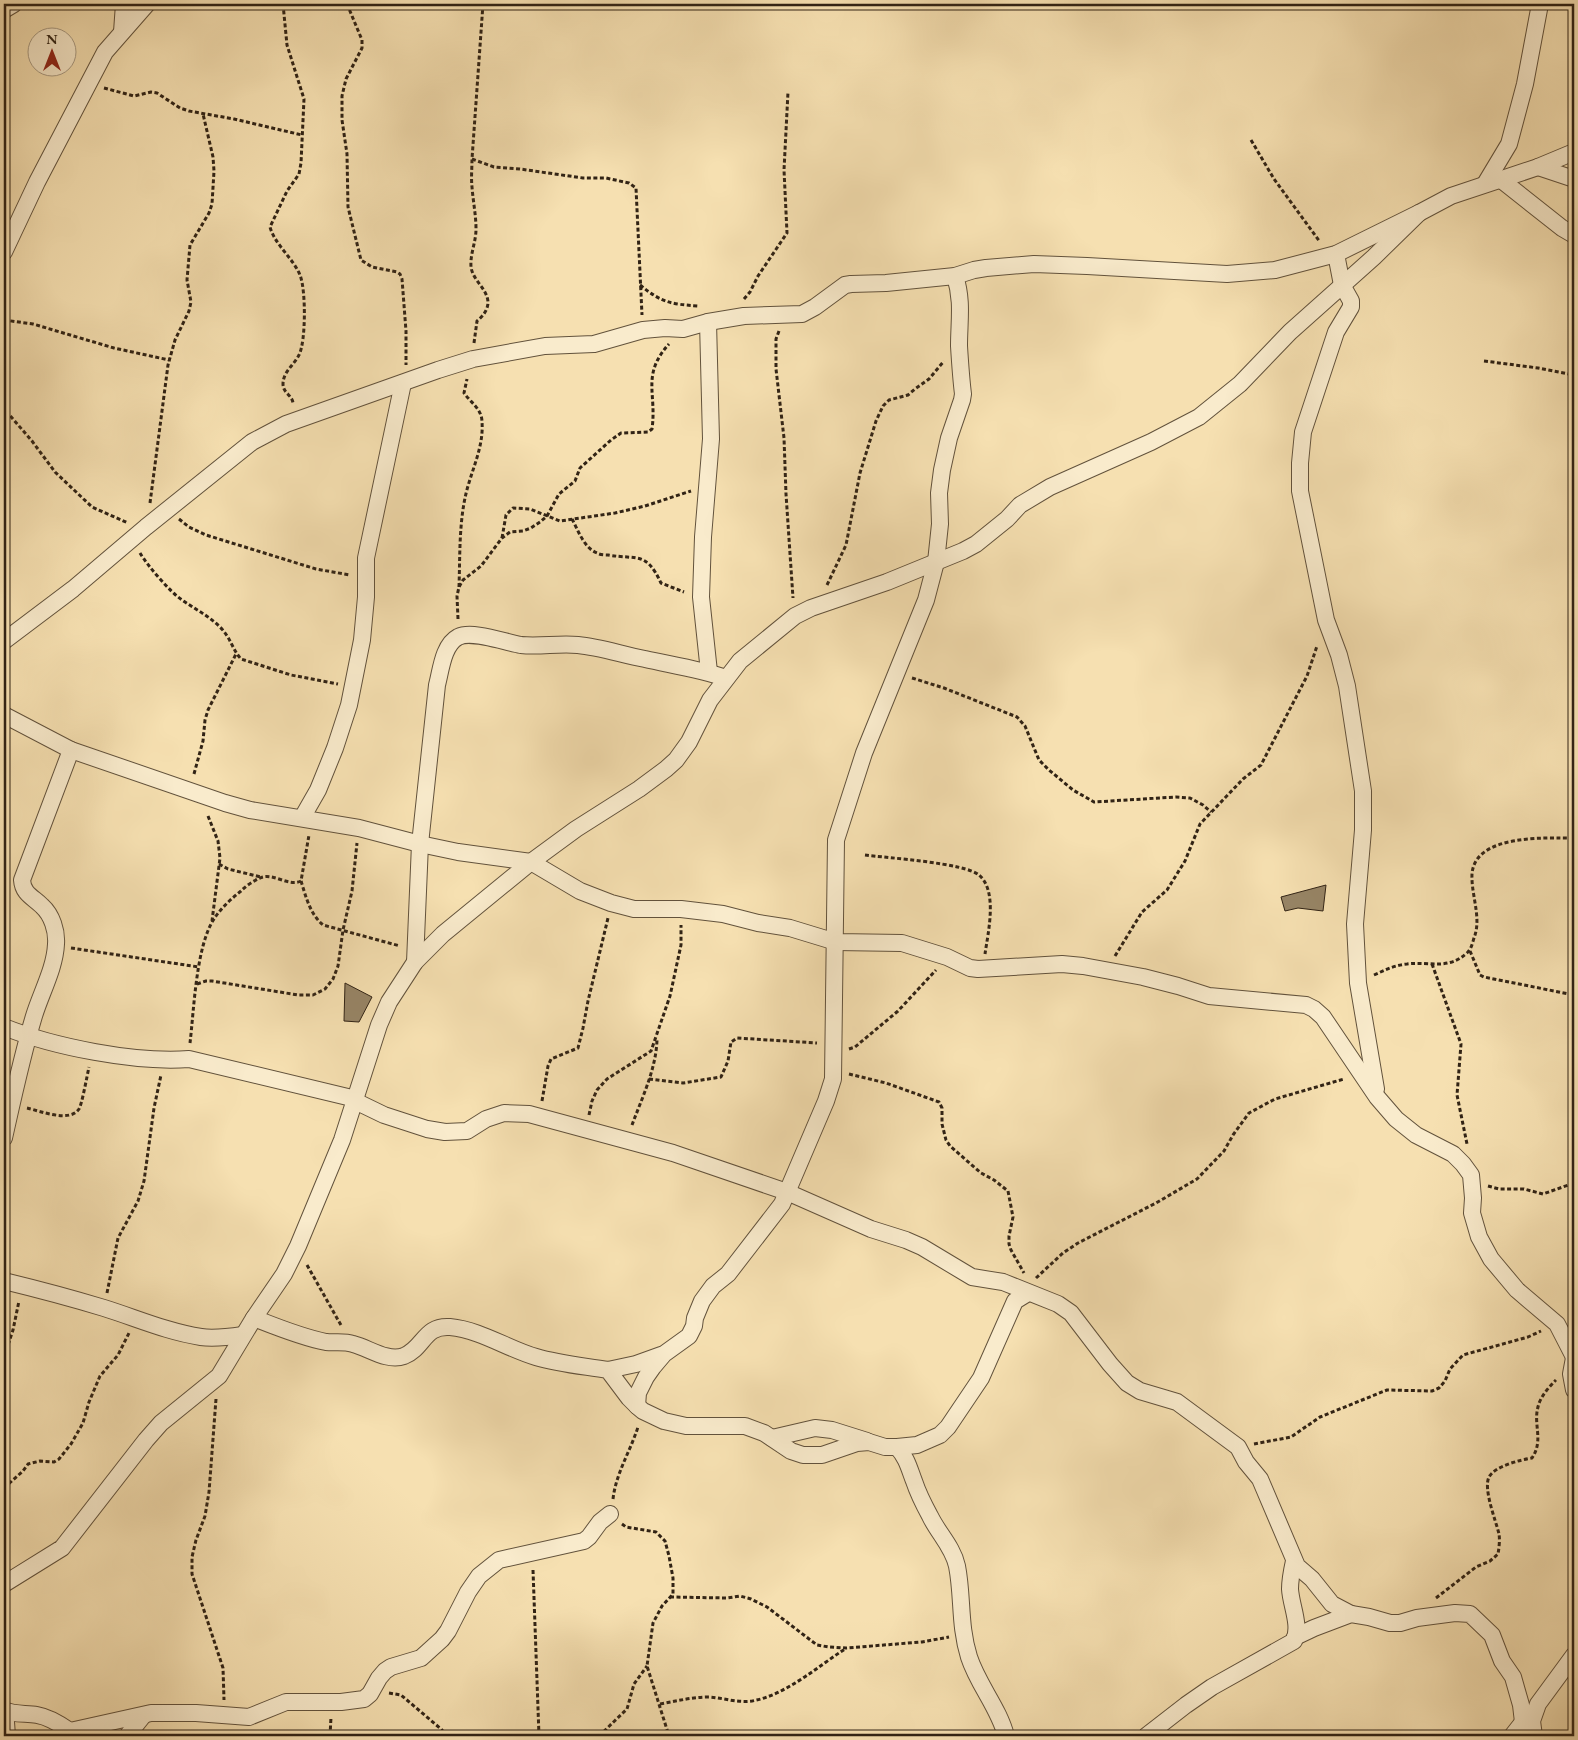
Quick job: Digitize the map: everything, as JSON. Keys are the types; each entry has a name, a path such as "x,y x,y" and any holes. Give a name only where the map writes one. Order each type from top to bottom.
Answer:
{"street":[{"path":"4,10 14,4"},
{"path":"122,32 124,4"},
{"path":"4,252 105,52 147,4"},
{"path":"1492,182 1509,144 1525,84 1540,4"},
{"path":"4,641 73,590 168,509 252,442 292,422 473,360 544,346 594,344 644,330 665,328 684,330 708,322 744,316 806,312 845,285 955,276 974,270 1034,264 1227,274 1275,270 1333,254 1451,196 1538,167 1574,152"},
{"path":"1538,167 1574,179"},
{"path":"1492,182 1574,235"},
{"path":"4,1584 62,1548 156,1429 219,1376 243,1335 284,1274 298,1246 342,1140 385,1010 415,956 531,862 576,829 639,789 676,760 689,742 710,700 740,661 795,616 816,606 887,582 976,544 1007,519 1020,505 1050,487 1151,442 1199,417 1240,384 1290,332 1374,257 1419,213"},
{"path":"1333,254 1342,285 1350,301 1350,307 1336,332 1303,432 1300,491 1326,620 1339,655 1347,686 1363,791 1364,830 1355,924 1358,983 1377,1097"},
{"path":"254,1318 293,1333 318,1340 352,1343 395,1358 404,1356 416,1348 432,1330 439,1327 450,1327 480,1335 538,1358 608,1370 636,1364 664,1354 689,1336 702,1301 713,1286 728,1274 782,1204 826,1101 833,1079 836,840 864,753 926,600 936,562 940,524 939,493 942,470 949,438 962,400 959,345 961,309 955,276"},
{"path":"708,322 711,439 703,537 702,597 709,672"},
{"path":"307,819 335,748 353,687 362,640 366,597 366,558 403,383"},
{"path":"415,956 420,844 437,685 443,659 449,646 460,636 473,634 524,645 579,645 709,672 726,678"},
{"path":"4,715 71,750 224,803 250,810 359,828 458,852 531,862 580,891 611,903 634,909 681,909 724,914 758,923 790,928 836,942 902,943 947,957 970,968 983,969 1062,964 1083,966 1105,972 1143,977 1210,996 1306,1005 1323,1016 1377,1097 1396,1118 1416,1135 1453,1154 1470,1175 1473,1198 1472,1213 1479,1237 1491,1259 1517,1290 1557,1324 1574,1357 1571,1374 1574,1390"},
{"path":"4,1138 28,1037 52,965 56,944 55,928 49,916 44,907 22,888 22,880 71,750"},
{"path":"4,1027 28,1037 94,1051 166,1060 189,1058 356,1100 384,1115 407,1124 445,1132 467,1131 486,1119 504,1113 529,1114 673,1153 787,1192 871,1230 894,1236 922,1247 972,1277 997,1281 1058,1304 1071,1313 1110,1364 1134,1388 1177,1402 1238,1448 1246,1462 1260,1479 1297,1566 1312,1579 1332,1604 1350,1614 1390,1623 1400,1623 1417,1618 1455,1613 1470,1614 1486,1628 1492,1635 1502,1661 1516,1682 1527,1720 1534,1736"},
{"path":"4,1281 201,1337 243,1335"},
{"path":"772,1438 816,1428 832,1430 885,1447 897,1448 928,1442 940,1435 948,1427 981,1378 1021,1290"},
{"path":"640,1409 638,1393 646,1377 664,1354"},
{"path":"608,1370 629,1398 640,1409 664,1421 686,1426 745,1426 772,1438 791,1451 812,1456 822,1455 857,1443 869,1442"},
{"path":"897,1448 908,1461 914,1481 929,1515 953,1553 959,1584 962,1634 970,1659 1002,1723 1006,1736"},
{"path":"4,1710 14,1713 39,1715 55,1721 72,1734 157,1713 249,1717 286,1702 360,1700 370,1694 379,1678 390,1667 421,1658 442,1639 479,1576 499,1560 584,1541 589,1538 600,1522 610,1514"},
{"path":"1294,1561 1290,1577 1290,1587 1296,1621 1296,1637"},
{"path":"1146,1736 1212,1687 1287,1646 1296,1637 1350,1614"},
{"path":"1512,1736 1527,1720 1574,1655"},
{"path":"4,1716 7,1736"},
{"path":"127,1736 143,1716"}],"path":[{"path":"283,4 287,45 304,99 299,174 287,191 270,227 272,234 300,276 302,288 304,341 299,356 287,371 283,382 284,390 293,401 292,422"},
{"path":"347,4 360,35 362,48 346,79 342,96 342,120 347,154 348,206 361,260 372,267 396,272 402,278 406,331 406,369 403,383"},
{"path":"460,636 457,596 459,587 461,522 465,496 482,436 482,421 479,411 464,393 464,390 473,360 477,321 487,308 488,300 471,270 476,233 472,160 483,4"},
{"path":"86,90 102,88 134,96 151,92 156,93 180,108 302,136"},
{"path":"742,301 750,292 758,276 787,233 784,170 788,92"},
{"path":"203,114 213,157 212,204 190,245 187,280 190,296 189,312 175,340 169,360 140,533 143,558 179,598 213,620 222,629 232,642 236,654 241,659 261,667 291,675 353,687"},
{"path":"1251,140 1274,179 1333,254"},
{"path":"472,160 494,167 583,178 606,178 629,182 636,188 644,330"},
{"path":"640,285 656,298 668,303 703,306"},
{"path":"784,314 776,339 776,369 784,438 795,616"},
{"path":"4,320 33,324 114,348 169,360"},
{"path":"459,587 463,580 481,566 502,538 510,532 524,531 531,528 547,516 559,494 575,481 580,468 611,440 622,433 648,432 652,429 655,408 652,377 655,362 667,345 684,330"},
{"path":"816,606 846,545 860,473 876,421 883,406 889,400 908,395 922,384 959,345"},
{"path":"1484,361 1574,375"},
{"path":"4,405 6,411 55,472 98,510 127,523 140,533"},
{"path":"502,538 506,514 513,508 530,509 560,521 615,513 645,506 708,484"},
{"path":"168,509 189,527 202,533 316,569 366,577"},
{"path":"572,519 589,548 597,554 634,556 647,561 656,572 661,584 702,597"},
{"path":"1105,972 1142,912 1167,890 1184,862 1200,824 1243,779 1262,765 1307,676 1326,620"},
{"path":"211,924 219,864 218,841 211,821 192,792 204,741 205,720 208,710 236,654"},
{"path":"897,674 944,688 1017,717 1024,726 1039,760 1073,790 1094,802 1176,797 1190,798 1203,804 1211,812"},
{"path":"307,819 301,881 310,908 317,920 322,925 343,930 415,956"},
{"path":"198,984 212,982 298,995 313,995 325,989 333,979 338,966 343,930 352,891 359,828"},
{"path":"1358,983 1387,969 1405,964 1441,965 1456,962 1470,951 1476,929 1472,874 1476,858 1487,850 1503,843 1548,838 1574,838"},
{"path":"865,855 962,869 980,876 985,884 990,901 991,915 983,969"},
{"path":"219,864 228,869 261,877 276,877 296,883 301,881"},
{"path":"189,1058 201,950 211,924 230,899 261,877"},
{"path":"539,1117 551,1058 578,1048 581,1040 588,1001 611,903"},
{"path":"586,1130 592,1101 607,1079 651,1051 670,996 681,946 681,909"},
{"path":"56,944 199,967"},
{"path":"1470,951 1480,974 1484,977 1574,995"},
{"path":"649,1079 683,1082 721,1076 728,1061 731,1042 737,1038 774,1039 833,1045 840,1050 855,1047 898,1011 947,957"},
{"path":"1432,964 1461,1044 1457,1095 1471,1159 1470,1175 1491,1188 1524,1189 1543,1194 1574,1183"},
{"path":"626,1141 649,1079 656,1053 657,1037"},
{"path":"12,1104 63,1116 74,1114 80,1106 94,1051"},
{"path":"104,1308 118,1238 138,1201 144,1181 160,1077 166,1060"},
{"path":"833,1069 886,1083 939,1102 942,1108 942,1124 946,1140 950,1146 981,1173 1008,1191 1013,1218 1009,1236 1021,1290"},
{"path":"1047,1300 1032,1283 1063,1253 1110,1226 1156,1203 1196,1179 1224,1152 1233,1135 1249,1113 1275,1099 1362,1074"},
{"path":"298,1246 313,1277 352,1343"},
{"path":"4,1357 13,1330 23,1285"},
{"path":"4,1488 28,1464 40,1461 54,1462 59,1459 83,1423 89,1402 100,1376 118,1355 136,1319"},
{"path":"1238,1448 1291,1437 1320,1418 1387,1390 1432,1391 1439,1388 1445,1381 1450,1369 1463,1354 1528,1337 1557,1324"},
{"path":"1417,1618 1424,1608 1444,1591 1476,1567 1490,1561 1498,1554 1499,1535 1487,1484 1490,1475 1497,1469 1517,1461 1532,1458 1538,1449 1538,1407 1548,1388 1562,1374"},
{"path":"219,1376 213,1427 210,1492 205,1516 192,1557 192,1574 223,1668 224,1715"},
{"path":"640,1409 634,1442 615,1481 610,1514 626,1527 656,1532 665,1541 673,1578 673,1594 662,1606 653,1623 647,1666 669,1736"},
{"path":"532,1552 539,1736"},
{"path":"670,1597 727,1598 740,1596 751,1599 767,1607 817,1644 846,1648 922,1642 962,1634"},
{"path":"660,1704 685,1698 711,1697 732,1701 750,1701 765,1697 793,1685 846,1648"},
{"path":"600,1736 627,1709 634,1684 647,1666"},
{"path":"370,1694 386,1692 401,1695 447,1736"}],"building":[{"path":"1326,885 1323,911 1298,908 1285,911 1281,897"},
{"path":"345,983 372,997 359,1022 344,1021"}]}
